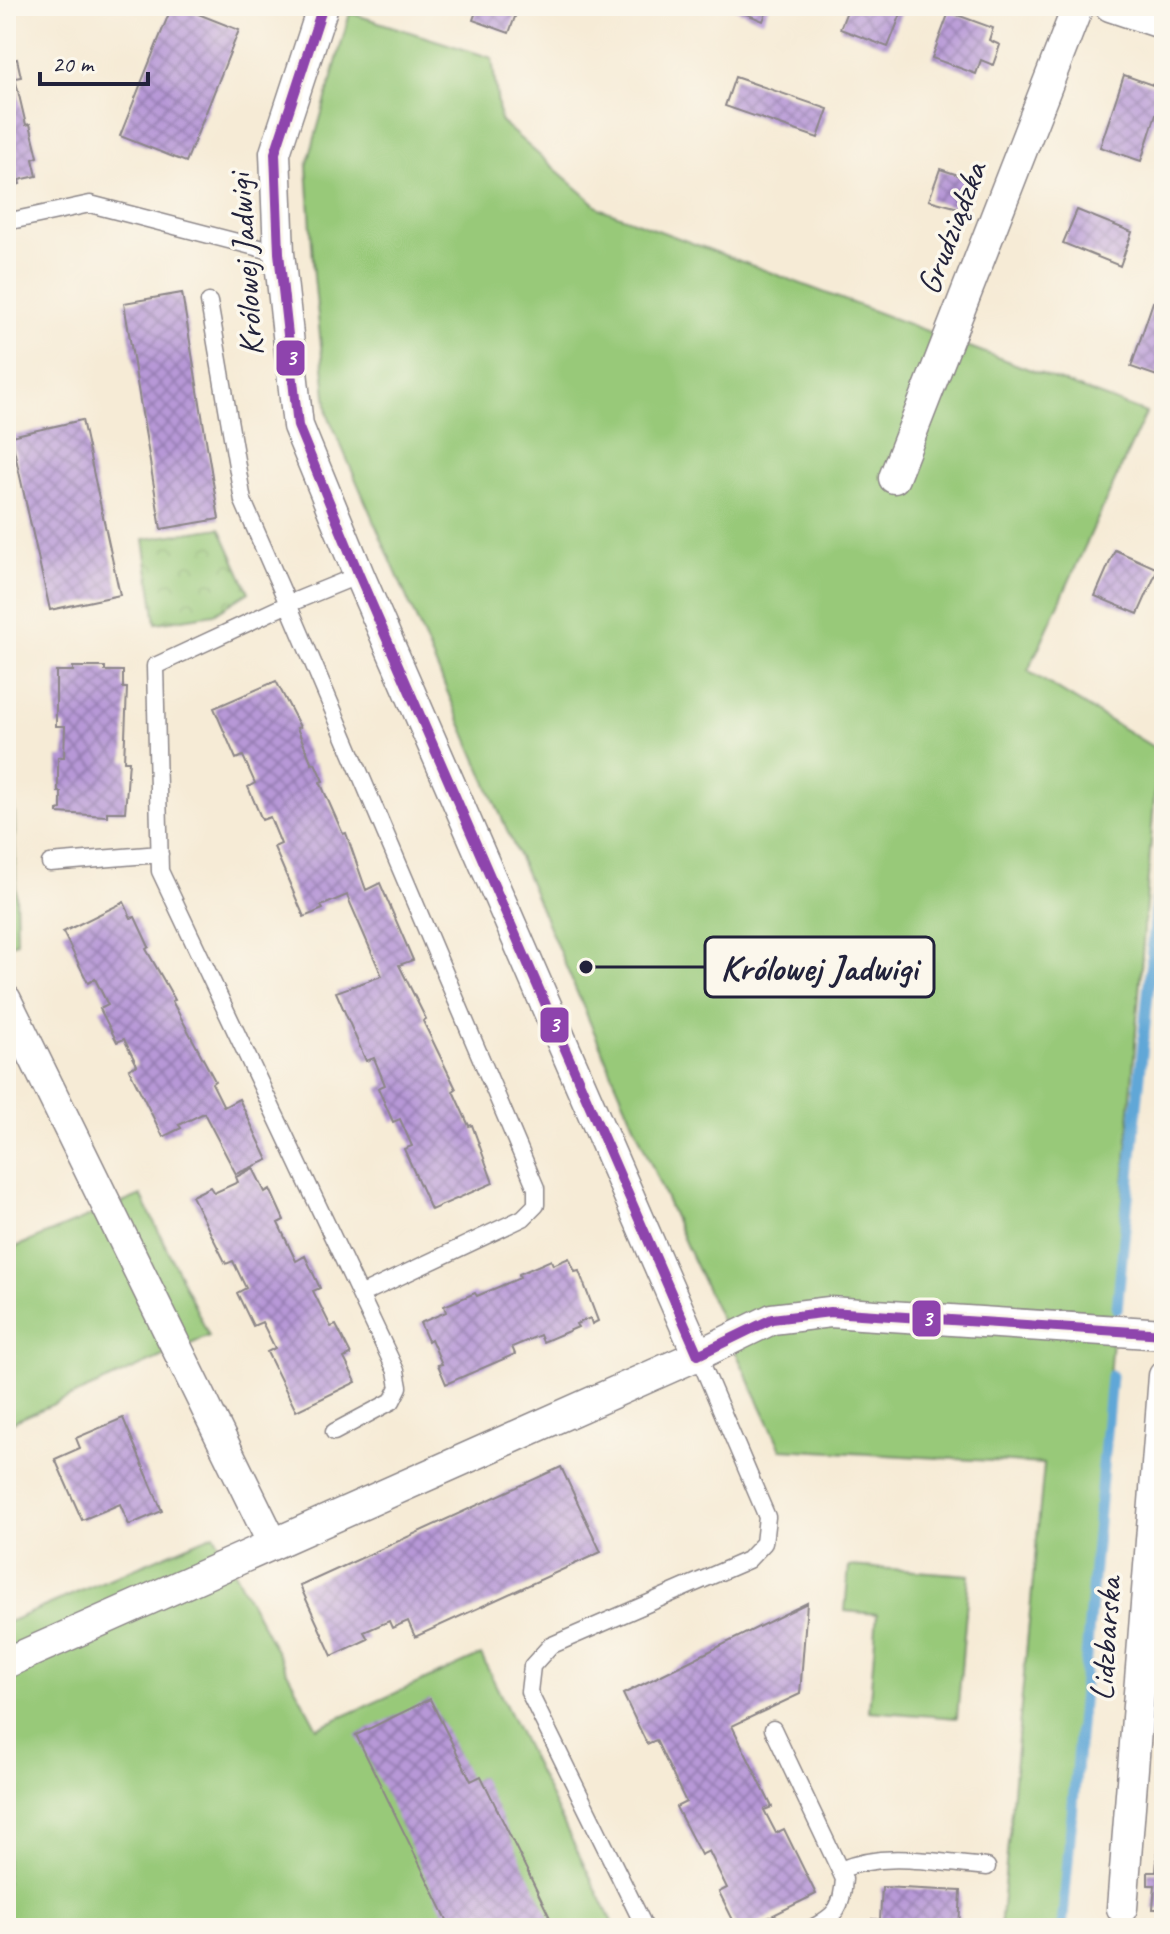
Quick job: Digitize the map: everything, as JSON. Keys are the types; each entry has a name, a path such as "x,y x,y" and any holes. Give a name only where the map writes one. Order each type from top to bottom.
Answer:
{"street":[{"name":"Królowej Jadwigi","path":"323,6 275,153 279,253 298,426 359,575 698,1355"},
{"name":"Grudziądzka","path":"894,478 1078,6"},
{"path":"1110,6 1164,24"},
{"path":"6,1000 273,1544"},
{"path":"6,1663 698,1355 772,1319 830,1312 1164,1334"},
{"name":"Lidzbarska","path":"1122,1908 1164,1376"}],"lane":[{"path":"6,222 90,204 279,253"},
{"path":"209,302 243,501 536,1188 536,1205 523,1218 360,1295"},
{"path":"334,1432 392,1401 399,1387 396,1371 160,871 155,666 288,604 359,575"},
{"path":"50,863 160,854"},
{"path":"645,1928 529,1692 532,1666 550,1646 748,1560 764,1543 767,1517 698,1355"},
{"path":"773,1729 844,1879 842,1902 829,1919 812,1928"},
{"path":"840,1870 859,1861 878,1858 987,1867"}],"green space":[{"path":"350,13 492,58 500,121 601,209 1146,413 1028,671 1158,750 1066,1928 1000,1928 1044,1464 781,1449 686,1245 328,415 307,166"},
{"path":"220,528 249,592 214,614 156,623 144,539"},
{"path":"6,651 11,655 17,942 6,945"},
{"path":"141,1195 209,1336 6,1425 6,1251"},
{"path":"214,1534 317,1728 481,1655 615,1928 6,1928 6,1623"},
{"path":"849,1566 969,1575 957,1718 869,1711 877,1614 845,1611"}],"building":[{"path":"172,6 239,30 186,162 120,136"},
{"path":"478,6 519,6 509,33 473,20"},
{"path":"735,6 769,6 763,21 734,9"},
{"path":"849,6 904,6 888,47 840,29"},
{"path":"949,12 993,28 989,40 1000,45 993,65 981,60 976,74 932,58"},
{"path":"6,43 11,60 17,59 21,77 15,78 26,125 30,124 38,157 33,159 37,176 19,180 20,184 6,188"},
{"path":"1124,75 1164,89 1141,161 1100,147"},
{"path":"735,77 828,109 818,138 725,106"},
{"path":"940,169 976,181 966,210 929,200"},
{"path":"1077,210 1132,232 1120,266 1063,243"},
{"path":"182,293 219,519 161,529 124,303"},
{"path":"1153,302 1164,305 1164,365 1160,377 1131,367"},
{"path":"82,420 120,595 50,610 11,436"},
{"path":"1115,550 1158,569 1138,614 1095,596"},
{"path":"73,667 105,667 105,671 123,671 123,688 127,688 124,761 129,761 125,812 107,812 107,816 58,813 61,809 61,792 58,792 58,757 64,757 65,726 56,726 56,671 73,671"},
{"path":"276,681 300,727 297,728 323,781 320,782 343,834 346,833 366,890 380,883 413,960 399,965 456,1089 453,1091 469,1126 472,1125 493,1183 431,1210 404,1149 412,1146 400,1119 393,1122 378,1088 385,1085 374,1058 366,1061 336,992 382,976 347,895 304,917 274,847 281,844 270,817 262,820 248,787 255,783 243,756 236,759 214,708"},
{"path":"124,902 131,918 135,917 149,947 146,949 215,1081 212,1083 224,1107 239,1099 268,1160 236,1174 204,1113 163,1137 129,1069 137,1065 124,1039 117,1042 100,1009 108,1005 95,979 88,983 63,932"},
{"path":"253,1168 265,1192 270,1189 284,1220 278,1223 296,1261 305,1256 320,1288 313,1291 331,1327 336,1325 351,1355 344,1358 356,1382 296,1411 267,1352 275,1348 262,1322 253,1326 237,1293 246,1288 233,1261 226,1264 192,1196 210,1187 214,1193 238,1182 236,1177"},
{"path":"569,1258 575,1272 579,1271 598,1321 592,1324 590,1318 576,1324 578,1327 543,1342 540,1335 512,1347 515,1354 446,1384 438,1365 442,1364 420,1323 446,1312 444,1306 520,1278 519,1274 551,1260 553,1265"},
{"path":"123,1418 162,1511 129,1525 120,1504 82,1520 55,1459 80,1448 76,1438"},
{"path":"561,1467 601,1552 415,1637 408,1621 392,1628 389,1621 364,1632 368,1639 332,1656 300,1586"},
{"path":"807,1603 800,1694 732,1726 772,1807 764,1810 776,1833 784,1829 816,1894 747,1928 737,1928 719,1892 727,1888 709,1851 701,1855 676,1807 686,1802 656,1740 647,1744 623,1694"},
{"path":"430,1699 471,1781 481,1776 555,1928 451,1928 356,1735"},
{"path":"1158,1848 1164,1848 1164,1909 1153,1909 1155,1885 1148,1885 1148,1872 1156,1872"},
{"path":"882,1887 961,1891 959,1928 872,1928 872,1919 880,1920"}],"waterway":[{"path":"1117,1309 1157,902 1164,873"},
{"path":"1062,1928 1111,1376"}],"transit line":[{"name":"3","path":"323,6 275,153 279,253 298,426 359,575 698,1355"},
{"name":"3","path":"698,1355 772,1319 830,1312 1164,1334"}],"place":[{"name":"Królowej Jadwigi","path":"586,967"}]}
